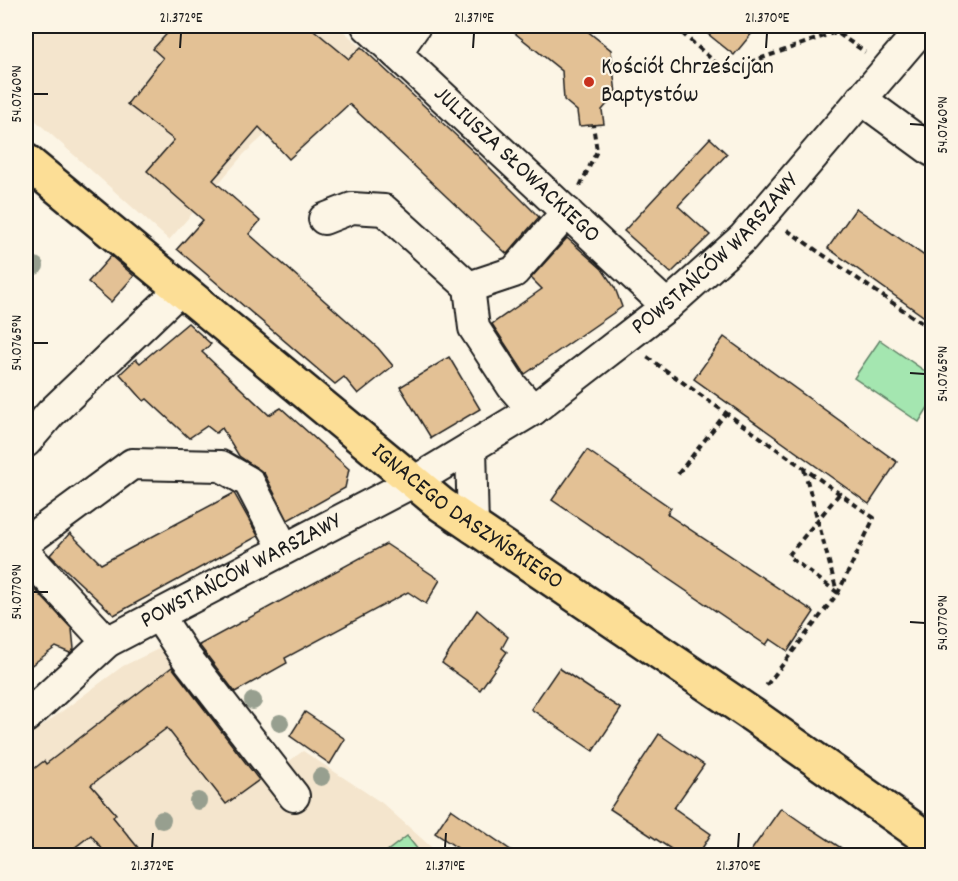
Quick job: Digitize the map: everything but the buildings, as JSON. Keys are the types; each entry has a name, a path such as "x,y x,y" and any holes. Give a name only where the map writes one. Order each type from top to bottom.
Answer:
{"main road":[{"name":"IGNACEGO DASZYŃSKIEGO","path":"26,161 473,528 754,716 933,842"}],"street":[{"name":"JULIUSZA SŁOWACKIEGO","path":"367,26 396,53 573,200 667,306"},
{"path":"396,53 415,26"},
{"name":"POWSTAŃCÓW WARSZAWY","path":"26,717 107,642 415,481 532,410 667,306 743,238 924,26"},
{"path":"861,99 933,151"},
{"path":"469,287 514,272 573,200"},
{"path":"324,219 352,208 384,210 469,287 474,328 512,386 532,410"},
{"path":"26,442 51,413 181,289"},
{"path":"471,447 473,528"},
{"path":"26,542 132,464 221,466 249,482 285,549"},
{"path":"26,554 107,642"},
{"path":"158,615 186,657 294,796"}],"path":[{"path":"674,26 725,70 836,32 868,54"},
{"path":"573,200 597,151 592,125"},
{"path":"781,226 933,330"},
{"path":"646,355 874,518 837,593 759,696"},
{"path":"678,474 726,413"},
{"path":"804,469 837,593"},
{"path":"837,593 788,556 840,494"}],"shaded area":[{"path":"26,26 338,26 361,47 244,154 169,240 26,112"},
{"path":"171,643 272,774 303,751 382,803 440,855 26,856 26,738 123,666"}],"green space":[{"path":"880,340 932,376 932,401 919,422 854,378"},
{"path":"407,836 422,855 382,855"}],"place":[{"name":"Kościół Chrześcijan Baptystów","path":"589,82"}]}
